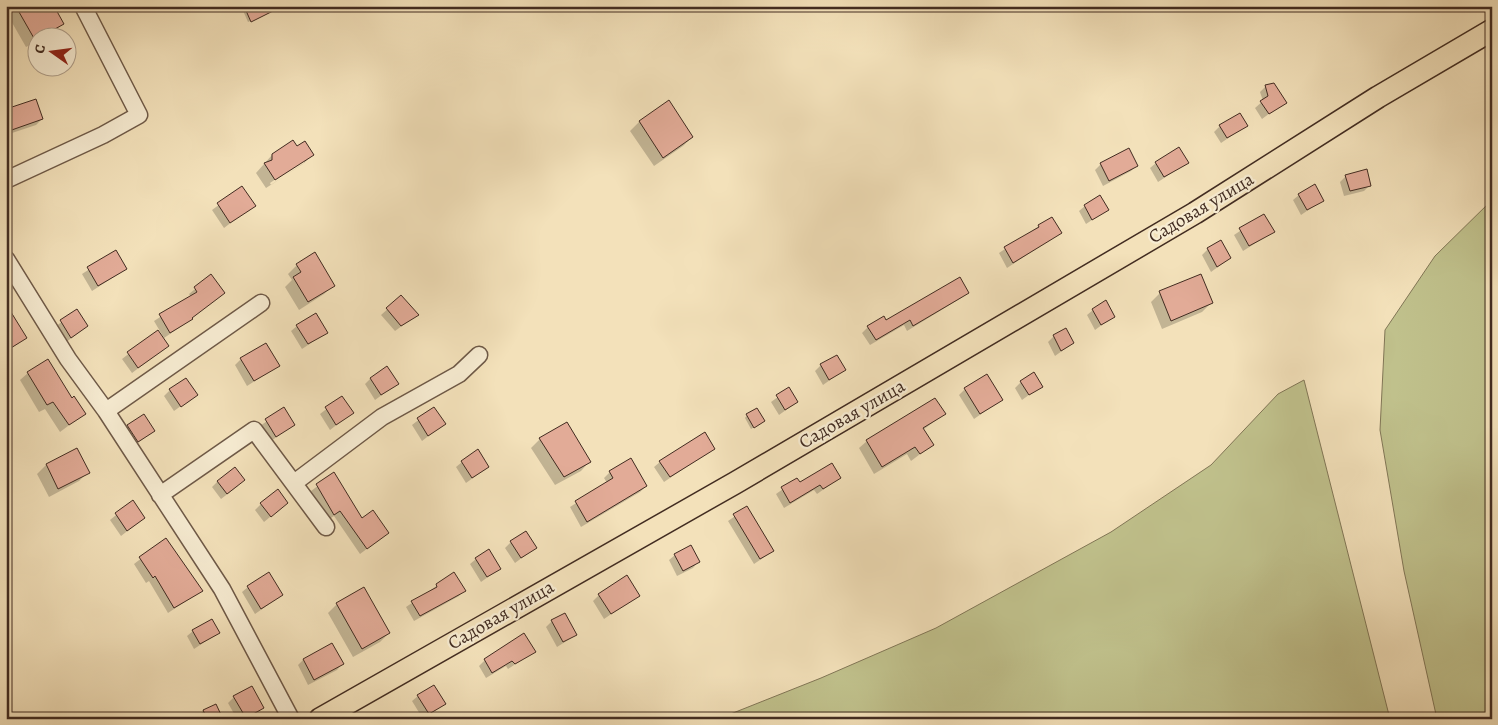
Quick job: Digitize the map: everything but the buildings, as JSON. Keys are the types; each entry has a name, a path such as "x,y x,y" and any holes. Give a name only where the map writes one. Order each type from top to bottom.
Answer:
{"main road":[{"name":"Садовая улица","path":"320,719 735,483 1153,238 1378,97 1492,30"}],"street":[{"path":"6,180 103,135 139,115 83,6"},
{"path":"6,259 68,359 106,411 222,589 291,719"},
{"path":"106,411 261,303"},
{"path":"294,484 382,416 459,374 479,356"},
{"path":"160,495 254,430 326,527"}],"green space":[{"path":"1492,200 1492,719 1437,719 1404,571 1380,430 1385,330 1435,256"},
{"path":"1304,380 1390,719 718,719 821,678 936,628 1111,532 1211,465 1278,394"}]}
